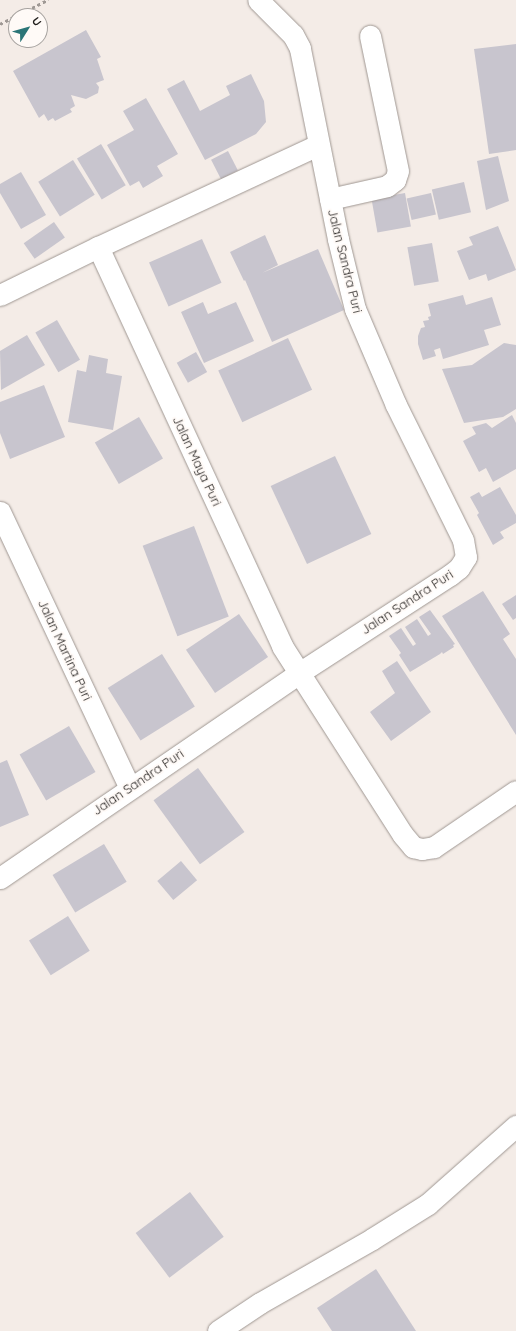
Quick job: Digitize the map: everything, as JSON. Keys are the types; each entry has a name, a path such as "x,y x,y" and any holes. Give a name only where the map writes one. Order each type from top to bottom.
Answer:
{"street":[{"name":"Jalan Sandra Puri","path":"0,878 299,673 450,575 459,568 466,557 463,540 396,405 355,309 318,145 300,48 293,35 258,0"},
{"path":"330,199 387,186 394,180 398,171 370,36"},
{"path":"0,295 98,247 318,145"},
{"name":"Jalan Maya Puri","path":"98,247 282,646 403,835 413,847 422,849 434,847 516,791"},
{"name":"Jalan Martina Puri","path":"0,512 130,788"},
{"path":"218,1331 260,1303 372,1239 428,1204 516,1126"}],"path":[{"path":"32,8 48,0"}],"building":[{"path":"86,30 101,57 97,59 104,80 96,83 99,87 98,93 86,99 71,95 75,106 70,109 72,112 55,121 53,118 48,121 44,114 39,118 13,71"},
{"path":"516,44 516,150 489,154 474,49"},
{"path":"251,74 264,101 266,122 256,134 205,160 167,89 184,80 200,111 230,95 226,86"},
{"path":"146,98 178,154 157,166 163,176 143,188 139,181 130,186 107,145 134,130 123,111"},
{"path":"101,144 126,185 102,200 77,158"},
{"path":"228,151 238,171 221,179 211,160"},
{"path":"498,156 509,201 486,210 477,161"},
{"path":"73,160 95,195 60,216 38,182"},
{"path":"21,172 46,215 21,229 0,193 0,184"},
{"path":"464,182 471,212 439,220 432,189"},
{"path":"405,193 411,226 377,232 372,199"},
{"path":"431,193 436,214 412,220 407,199"},
{"path":"54,222 65,238 35,259 24,243"},
{"path":"498,226 516,270 488,281 486,274 469,280 457,251 473,245 469,237"},
{"path":"265,235 278,265 262,273 318,249 344,310 272,342 245,280 244,281 230,252"},
{"path":"202,239 222,283 169,306 149,263"},
{"path":"432,243 439,281 414,286 407,247"},
{"path":"463,295 466,305 492,297 501,325 484,330 489,345 443,359 440,348 434,350 436,356 423,360 418,344 418,336 421,328 425,327 423,321 429,320 428,317 431,316 428,304"},
{"path":"203,302 208,314 236,302 254,341 204,363 181,312"},
{"path":"57,320 80,360 58,372 35,332"},
{"path":"27,335 45,365 1,390 0,351"},
{"path":"288,338 312,390 242,422 218,371"},
{"path":"504,343 516,345 516,409 503,417 464,423 442,369 472,365"},
{"path":"196,352 207,372 188,383 177,363"},
{"path":"89,355 108,359 106,373 122,376 113,430 68,422 77,370 86,372"},
{"path":"44,385 65,437 10,459 0,433 0,402"},
{"path":"512,415 516,423 516,469 493,482 486,468 479,472 463,441 476,434 472,427 486,423 492,428"},
{"path":"139,417 163,459 119,484 95,442"},
{"path":"335,456 371,534 307,564 271,486"},
{"path":"500,487 516,515 516,523 500,532 504,538 493,545 477,515 479,513 470,497 479,492 482,497"},
{"path":"194,526 229,617 177,636 143,546"},
{"path":"483,591 510,634 503,639 516,659 516,735 442,616"},
{"path":"516,595 516,618 513,620 502,604"},
{"path":"430,610 455,644 453,645 454,647 443,654 442,652 410,672 399,655 401,653 389,636 401,628 413,646 416,644 405,627 417,619 428,636 431,634 419,617"},
{"path":"239,614 268,657 215,693 186,650"},
{"path":"162,654 195,707 141,740 108,688"},
{"path":"397,661 431,712 391,741 370,712 395,693 382,671"},
{"path":"69,726 96,772 46,800 20,755"},
{"path":"7,760 29,815 0,827 0,763"},
{"path":"198,768 244,832 200,864 154,800"},
{"path":"104,844 127,882 75,913 53,875"},
{"path":"181,861 197,880 173,900 157,881"},
{"path":"68,916 90,951 51,975 29,940"},
{"path":"190,1192 224,1237 169,1278 136,1233"},
{"path":"376,1269 416,1331 332,1331 317,1308"}]}
